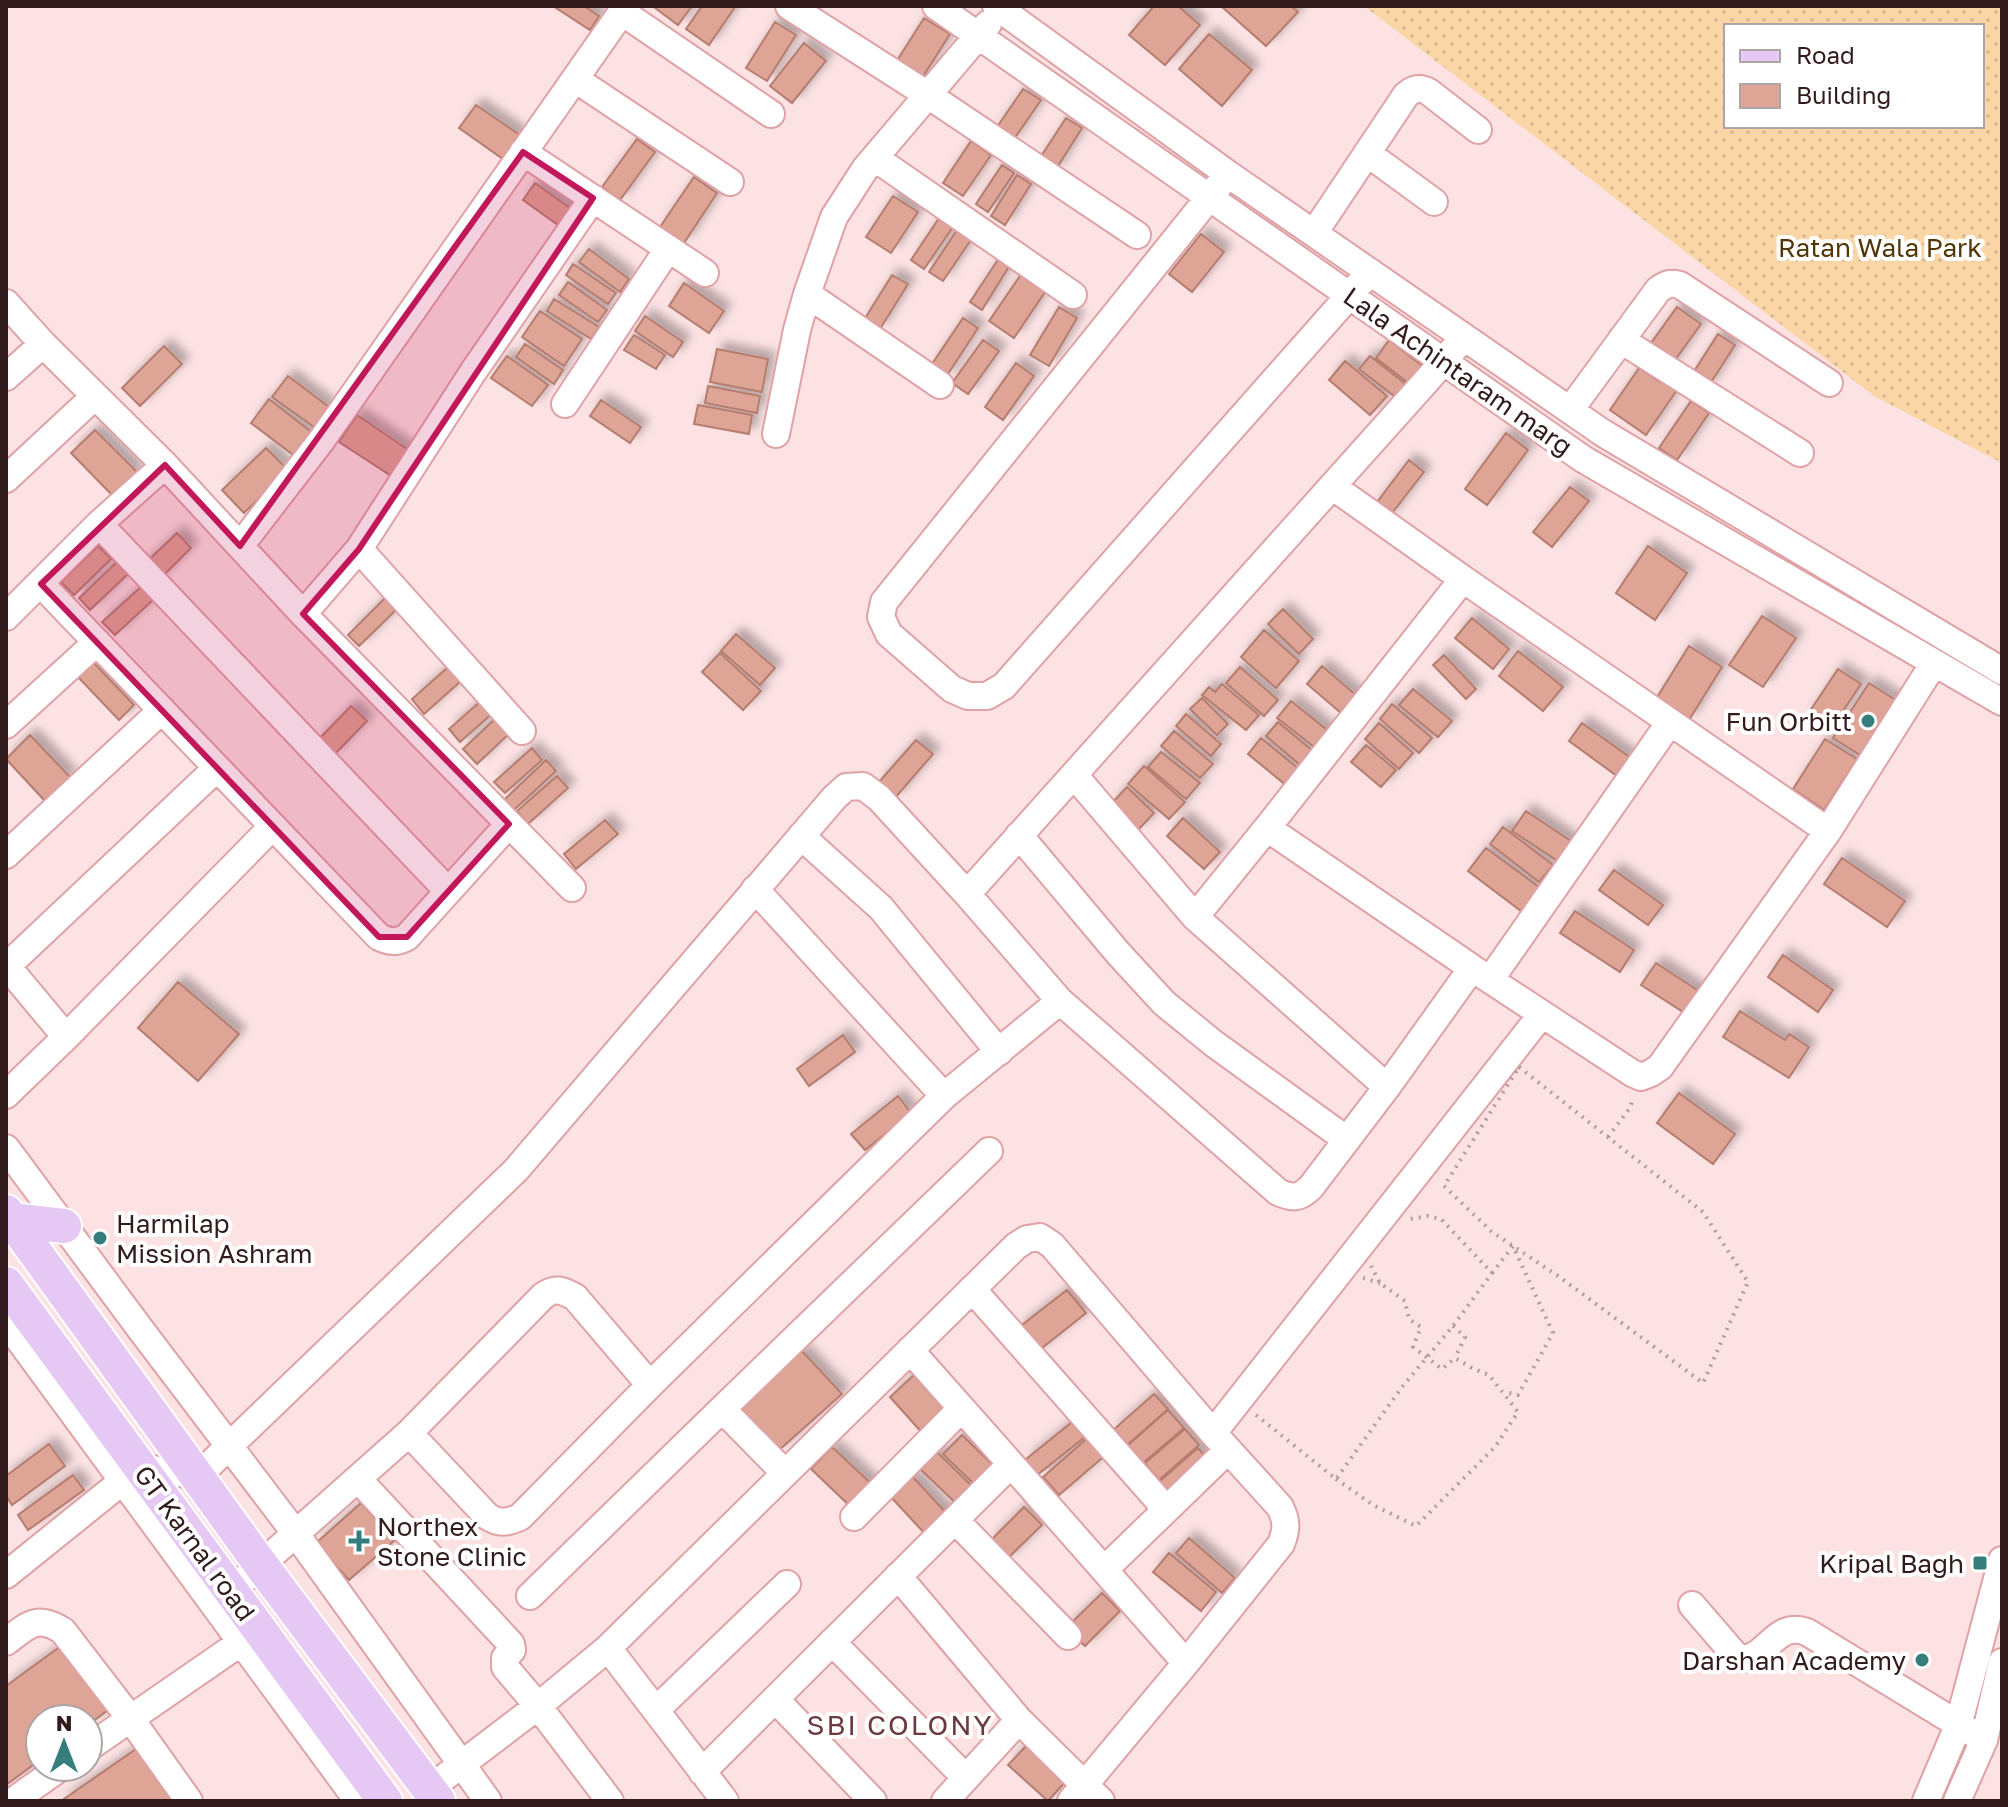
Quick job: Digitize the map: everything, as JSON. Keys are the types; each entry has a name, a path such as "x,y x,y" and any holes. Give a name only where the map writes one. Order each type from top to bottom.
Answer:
{"main road":[{"path":"9,1216 64,1226"},
{"path":"9,1216 261,1565 434,1795"},
{"name":"GT Karnal road","path":"6,1284 130,1474 231,1591 250,1636 385,1801"}],"street":[{"path":"789,6 1137,235"},
{"name":"Lala Achintaram marg","path":"936,6 1583,459 2002,702"},
{"path":"776,434 797,330 834,217 875,158 1002,7"},
{"name":"Lala Achintaram marg","path":"1002,7 1228,174 1603,433 2002,671"},
{"path":"240,546 321,441 624,9 771,114"},
{"path":"575,79 730,182"},
{"path":"1314,233 1412,90 1422,88 1429,92 1478,130"},
{"path":"523,152 705,273"},
{"path":"1367,153 1434,202"},
{"path":"875,158 1073,295"},
{"path":"1228,174 884,602 881,617 889,634 952,689 968,696 987,696 1004,686 1370,272"},
{"path":"303,614 359,549 473,372 593,198"},
{"path":"565,404 668,249"},
{"path":"1570,410 1658,290 1673,283 1829,383"},
{"path":"807,294 940,385"},
{"path":"6,303 165,465 303,614 572,888"},
{"path":"967,894 1464,337"},
{"path":"1621,340 1800,453"},
{"path":"6,377 43,344"},
{"path":"6,479 95,396"},
{"path":"6,617 99,524 165,465"},
{"path":"1332,486 1828,831"},
{"path":"99,524 448,891"},
{"path":"359,549 522,731"},
{"path":"1195,917 1463,579"},
{"path":"41,584 379,937 388,941 407,937 509,824"},
{"path":"6,725 97,642"},
{"path":"1267,828 1481,974 1641,1077 1660,1067 1828,831 1934,663"},
{"path":"6,855 162,710"},
{"path":"6,1575 130,1474 198,1476 516,1170 846,787 863,786 879,798 1060,1001 1278,1192 1290,1197 1302,1196 1311,1187 1387,1087 1481,974 1670,722"},
{"path":"66,1037 6,966 217,768"},
{"path":"1074,775 1195,917 1387,1087"},
{"path":"6,1095 273,826"},
{"path":"1019,835 1164,1003 1213,1043 1347,1140"},
{"path":"801,836 881,908 999,1052"},
{"path":"755,889 944,1096"},
{"path":"409,1433 487,1516 496,1522 508,1522 520,1517 944,1096 1060,1001"},
{"path":"1104,1570 1166,1509 1221,1442 1542,1014"},
{"path":"6,1148 296,1534 488,1801"},
{"path":"530,1596 989,1151"},
{"path":"434,1795 462,1764 608,1648 1016,1246 1027,1239 1040,1237 1052,1245 1280,1507 1286,1519 1286,1532 1281,1544 1085,1796 898,1576"},
{"path":"972,1289 1166,1509"},
{"path":"231,1591 409,1433 551,1290 563,1290 575,1297 650,1385"},
{"path":"6,1322 130,1474 250,1636 358,1801"},
{"path":"910,1350 1186,1663"},
{"path":"722,1409 785,1473"},
{"path":"854,1517 961,1409"},
{"path":"702,1772 1011,1464"},
{"path":"358,1479 511,1644 512,1650 505,1658 505,1667 610,1801"},
{"path":"955,1520 1068,1636"},
{"path":"1926,1801 1958,1726 2002,1560"},
{"path":"656,1710 787,1584"},
{"path":"1692,1605 1741,1659 1752,1657 1788,1630 1797,1628 1984,1740"},
{"path":"6,1642 27,1626 38,1622 50,1623 63,1631 189,1801"},
{"path":"104,1737 250,1636"},
{"path":"832,1642 966,1778"},
{"path":"608,1648 725,1801"},
{"path":"1957,1801 1984,1740 2002,1665 1975,1660"},
{"path":"775,1699 873,1801"},
{"path":"945,1801 1019,1720"},
{"path":"13,1801 38,1783"}],"path":[{"path":"1519,1067 1703,1212 1748,1282 1703,1383 1513,1246 1492,1232 1444,1186 1519,1067"},
{"path":"1608,1137 1630,1108 1641,1077"},
{"path":"1398,1221 1428,1216 1441,1219 1492,1273"},
{"path":"1336,1479 1402,1387 1513,1246"},
{"path":"1503,1392 1518,1395 1553,1333 1513,1246"},
{"path":"1370,1264 1380,1283"},
{"path":"1359,1277 1380,1283 1405,1301 1409,1319 1421,1327 1413,1347 1442,1369 1455,1358 1465,1337 1453,1326"},
{"path":"1251,1411 1373,1505 1416,1526 1495,1447 1518,1412 1489,1375 1455,1358"}],"highlighted area":[{"path":"523,152 593,198 359,549 303,614 509,824 407,937 379,937 41,584 165,465 240,546"}],"green space":[{"name":"Ratan Wala Park","path":"1364,6 2002,6 2002,463 1874,396"}],"building":[{"path":"553,6 584,6 599,16 590,30"},
{"path":"692,6 678,25 655,8"},
{"path":"702,6 735,7 709,45 686,29"},
{"path":"1154,6 1178,6 1200,25 1165,65 1129,35"},
{"path":"1221,6 1291,6 1298,12 1266,46"},
{"path":"924,18 950,34 919,83 893,67"},
{"path":"775,22 796,35 767,81 746,68"},
{"path":"1209,34 1252,70 1222,106 1179,69"},
{"path":"804,43 826,61 792,103 770,86"},
{"path":"1023,89 1041,100 1012,142 995,130"},
{"path":"476,105 520,135 503,159 459,128"},
{"path":"1066,118 1082,128 1055,171 1038,161"},
{"path":"637,139 655,152 620,200 602,187"},
{"path":"971,141 991,155 963,196 943,183"},
{"path":"1002,165 1014,173 988,212 976,204"},
{"path":"1017,175 1031,184 1005,225 991,216"},
{"path":"694,177 717,193 684,243 660,227"},
{"path":"535,183 577,213 565,230 523,200"},
{"path":"893,196 918,212 891,253 866,237"},
{"path":"941,215 955,224 924,269 911,260"},
{"path":"961,224 975,234 943,281 929,272"},
{"path":"1201,234 1224,252 1192,292 1169,274"},
{"path":"589,249 629,279 620,292 579,262"},
{"path":"999,258 1010,265 982,310 970,302"},
{"path":"573,264 616,293 608,304 566,275"},
{"path":"1022,273 1047,289 1014,338 989,321"},
{"path":"892,275 908,284 880,329 864,320"},
{"path":"568,282 607,310 598,322 559,295"},
{"path":"684,283 724,311 709,333 669,306"},
{"path":"554,299 599,327 591,339 547,311"},
{"path":"1059,307 1077,318 1049,366 1030,355"},
{"path":"1677,307 1701,324 1670,367 1646,350"},
{"path":"540,311 582,339 564,366 522,337"},
{"path":"645,316 683,342 673,357 635,331"},
{"path":"963,318 978,328 946,377 930,367"},
{"path":"1718,334 1735,345 1708,387 1691,376"},
{"path":"634,335 665,355 656,369 624,350"},
{"path":"983,340 999,351 968,394 952,383"},
{"path":"1389,340 1430,372 1416,389 1376,358"},
{"path":"525,344 563,370 554,384 516,357"},
{"path":"164,346 182,364 140,406 122,388"},
{"path":"717,349 768,359 762,392 710,382"},
{"path":"507,356 548,385 532,406 491,378"},
{"path":"1370,356 1412,389 1402,402 1359,369"},
{"path":"1345,361 1387,396 1370,415 1329,380"},
{"path":"1016,363 1034,376 1003,420 985,407"},
{"path":"1639,368 1677,390 1646,435 1610,410"},
{"path":"288,376 329,407 314,427 272,397"},
{"path":"708,386 760,396 757,413 705,403"},
{"path":"269,399 314,434 296,457 251,423"},
{"path":"601,400 641,427 630,443 590,416"},
{"path":"1691,401 1709,413 1677,460 1659,448"},
{"path":"698,405 752,415 749,434 694,424"},
{"path":"357,415 410,451 393,477 339,442"},
{"path":"95,430 137,472 113,496 71,453"},
{"path":"1506,433 1528,450 1487,505 1465,489"},
{"path":"266,448 288,470 244,513 222,490"},
{"path":"1409,460 1424,472 1389,517 1374,506"},
{"path":"1570,487 1589,501 1552,547 1533,532"},
{"path":"177,533 191,548 158,581 143,565"},
{"path":"98,546 111,559 74,595 61,582"},
{"path":"1648,546 1687,573 1655,620 1616,593"},
{"path":"117,562 128,574 90,610 79,598"},
{"path":"141,587 153,600 115,635 102,622"},
{"path":"385,598 396,610 359,646 348,635"},
{"path":"1283,609 1313,639 1299,654 1268,624"},
{"path":"1762,616 1796,638 1763,687 1729,665"},
{"path":"1472,618 1509,649 1493,669 1455,638"},
{"path":"1264,630 1299,661 1276,688 1241,657"},
{"path":"736,634 775,668 760,685 721,651"},
{"path":"1689,646 1722,667 1689,720 1656,699"},
{"path":"1518,651 1563,687 1543,711 1499,676"},
{"path":"720,653 761,691 743,710 702,672"},
{"path":"1444,655 1476,689 1466,699 1433,665"},
{"path":"93,662 134,705 119,720 78,677"},
{"path":"1322,666 1363,701 1348,719 1307,684"},
{"path":"1240,667 1278,700 1264,716 1226,683"},
{"path":"447,668 460,682 424,714 412,699"},
{"path":"1838,669 1861,684 1829,732 1806,717"},
{"name":"Fun Orbitt","path":"1869,683 1902,704 1866,759 1833,738"},
{"path":"1222,684 1259,715 1246,730 1202,695 1209,687 1215,692"},
{"path":"1413,689 1452,721 1438,737 1399,705"},
{"path":"1202,698 1228,724 1217,735 1190,709"},
{"path":"483,699 494,712 460,742 449,729"},
{"path":"1291,701 1337,738 1323,754 1277,718"},
{"path":"1392,704 1432,738 1419,753 1380,719"},
{"path":"351,706 367,721 332,757 317,741"},
{"path":"1186,714 1221,744 1211,756 1176,726"},
{"path":"498,716 512,731 477,764 463,749"},
{"path":"1278,722 1319,756 1307,771 1266,736"},
{"path":"1379,723 1413,753 1399,769 1365,739"},
{"path":"1582,723 1631,758 1617,776 1569,741"},
{"path":"1174,731 1213,764 1200,778 1161,746"},
{"path":"30,735 70,777 45,801 6,759"},
{"path":"1261,738 1300,770 1287,786 1248,754"},
{"path":"1825,739 1857,759 1824,810 1793,789"},
{"path":"916,740 933,754 895,798 878,783"},
{"path":"1366,745 1396,770 1381,787 1351,762"},
{"path":"532,748 542,760 505,793 494,782"},
{"path":"1161,752 1200,783 1186,799 1148,767"},
{"path":"546,760 556,771 514,810 504,800"},
{"path":"1144,766 1185,802 1169,819 1128,784"},
{"path":"557,776 568,788 528,824 517,811"},
{"path":"1127,787 1154,813 1138,830 1111,804"},
{"path":"1526,811 1580,847 1567,867 1512,831"},
{"path":"1183,818 1220,852 1204,869 1167,836"},
{"path":"605,820 618,834 576,869 564,854"},
{"path":"1503,827 1553,865 1539,882 1490,844"},
{"path":"1486,848 1539,887 1521,911 1468,871"},
{"path":"1842,858 1905,901 1887,927 1824,884"},
{"path":"1614,870 1663,905 1648,925 1599,890"},
{"path":"1575,911 1634,950 1620,972 1560,933"},
{"path":"1783,955 1833,990 1818,1012 1768,977"},
{"path":"1656,963 1705,995 1691,1017 1641,985"},
{"path":"178,982 239,1034 198,1081 138,1028"},
{"path":"1740,1011 1785,1040 1789,1034 1809,1047 1789,1078 1723,1037"},
{"path":"843,1035 855,1052 809,1086 797,1069"},
{"path":"1679,1093 1735,1134 1713,1164 1657,1123"},
{"path":"898,1096 911,1113 865,1150 851,1134"},
{"path":"1067,1290 1086,1313 1037,1352 1018,1328"},
{"path":"802,1351 842,1394 778,1451 739,1408"},
{"path":"914,1375 949,1415 925,1436 890,1397"},
{"path":"1154,1394 1168,1409 1125,1447 1112,1431"},
{"path":"1168,1410 1184,1428 1143,1463 1127,1446"},
{"path":"1077,1418 1090,1433 1037,1475 1025,1460"},
{"path":"1185,1429 1199,1445 1159,1480 1145,1463"},
{"path":"1092,1434 1108,1453 1059,1495 1043,1477"},
{"path":"962,1435 998,1470 979,1489 943,1454"},
{"path":"49,1444 65,1466 12,1505 6,1496 6,1476"},
{"path":"832,1447 875,1487 853,1509 811,1469"},
{"path":"1198,1448 1211,1463 1172,1496 1160,1481"},
{"path":"937,1452 978,1492 962,1509 920,1469"},
{"path":"73,1475 84,1490 28,1530 18,1515"},
{"path":"912,1476 950,1517 928,1537 890,1496"},
{"path":"361,1503 395,1540 349,1580 316,1543"},
{"path":"1024,1507 1042,1525 1006,1560 989,1542"},
{"path":"1189,1538 1235,1578 1222,1593 1176,1553"},
{"path":"1169,1553 1216,1592 1201,1611 1153,1572"},
{"path":"1102,1593 1120,1611 1085,1646 1066,1628"},
{"path":"61,1646 103,1703 24,1703 24,1772 6,1785 6,1686"},
{"path":"1026,1746 1066,1781 1048,1801 1008,1765"},
{"path":"139,1747 177,1801 61,1801 87,1783 104,1783 104,1771"}],"place":[{"name":"Fun Orbitt","path":"1868,721"},
{"name":"Harmilap Mission Ashram","path":"100,1238"},
{"name":"Northex Stone Clinic","path":"359,1541"},
{"name":"Kripal Bagh","path":"1980,1563"},
{"name":"Darshan Academy","path":"1922,1660"}],"district":[{"name":"SBI COLONY","path":"900,1724"}]}
